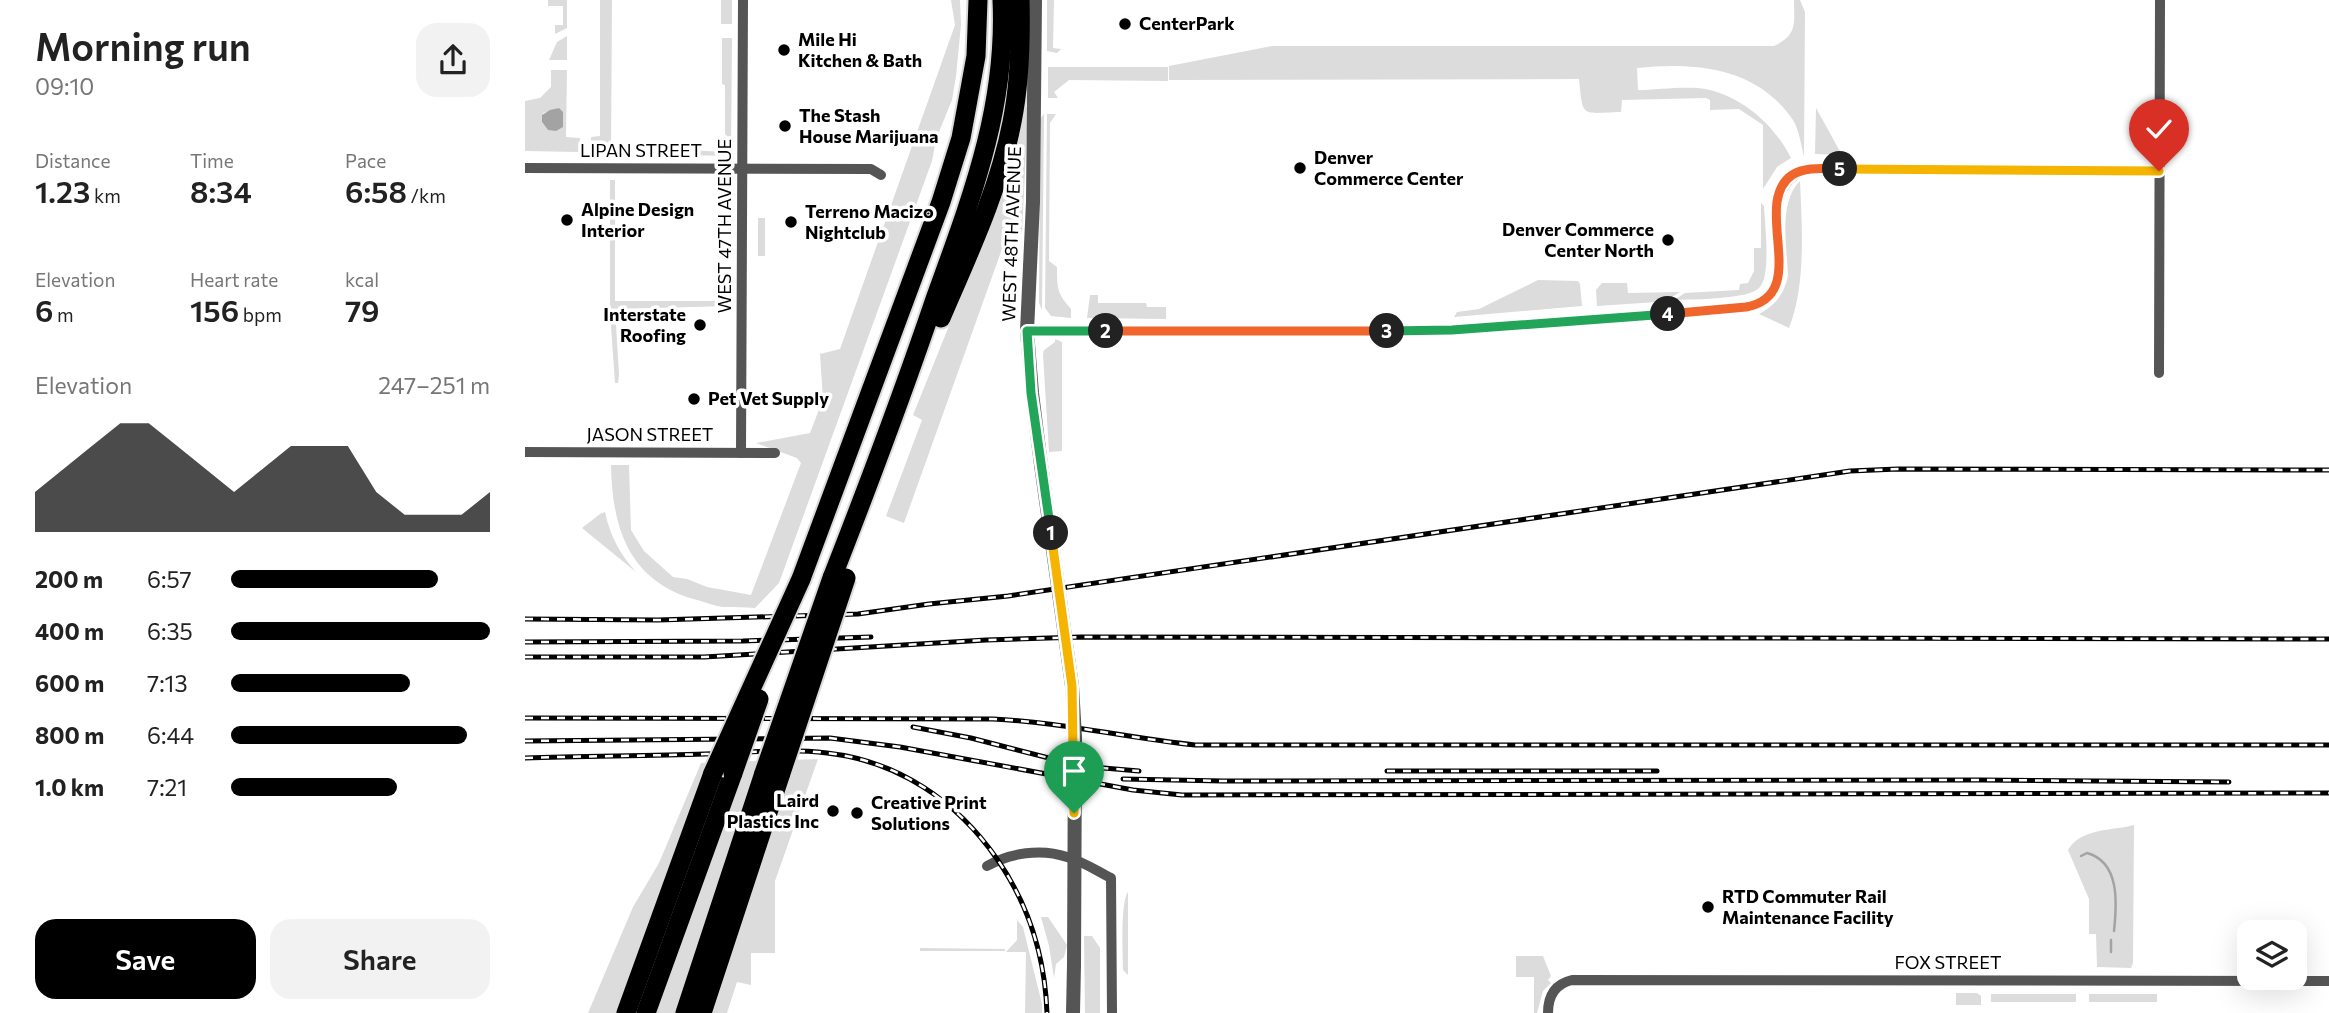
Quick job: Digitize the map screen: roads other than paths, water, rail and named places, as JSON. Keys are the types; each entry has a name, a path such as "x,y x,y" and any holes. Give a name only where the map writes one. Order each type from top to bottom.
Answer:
{"highway":[{"path":"626,1013 801,579 941,202 970,100 978,40 975,0"},
{"path":"702,1013 772,773 839,578 864,495 968,209 987,145 1000,69 1002,0"},
{"path":"905,387 935,334 1004,155 1012,123 1019,73 1020,0"},
{"path":"646,1013 723,773"},
{"path":"677,1013 772,773"},
{"path":"685,1013 729,878"}],"street":[{"name":"WEST 47TH AVENUE","path":"741,453 743,0"},
{"name":"WEST 48TH AVENUE","path":"1035,0 1033,189 1027,331 1031,393 1070,661 1073,701 1073,1013"},
{"path":"2159,373 2160,0"},
{"name":"LIPAN STREET","path":"525,168 871,169 881,175"},
{"path":"1027,331 1452,330 1746,307 1766,299 1774,289 1778,277 1778,204 1784,184 1798,172 1817,169 2159,171"},
{"name":"JASON STREET","path":"525,452 775,453"},
{"path":"987,866 1018,854 1047,854 1066,856 1111,878 1112,1013"},
{"name":"FOX STREET","path":"1548,1013 1551,995 1566,982 1579,980 2329,981"}],"waterway":[{"path":"2081,856 2087,853 2098,858 2111,874 2116,908 2114,931"},
{"path":"2111,940 2111,952"}],"railway":[{"path":"525,619 658,620 858,614 1008,596 1850,471 2329,470"},
{"path":"525,642 743,641 871,637"},
{"path":"525,657 704,657 1081,637 2329,639"},
{"path":"525,718 993,719 1044,723 1195,745 2329,745"},
{"path":"913,727 971,738 1080,766 1139,771"},
{"path":"525,741 830,738 900,747 1133,790 1182,795 2329,793"},
{"path":"525,758 812,752 853,757 901,775 924,787 964,819 997,859 1018,895 1033,933 1043,972 1047,1013"},
{"path":"1387,771 1657,771"},
{"path":"1123,779 2229,782"}],"place":[{"name":"CenterPark","path":"1125,24"},
{"name":"Mile Hi Kitchen & Bath","path":"784,50"},
{"name":"The Stash House Marijuana","path":"785,126"},
{"name":"Denver Commerce Center","path":"1300,168"},
{"name":"Alpine Design Interior","path":"567,220"},
{"name":"Terreno Macizo Nightclub","path":"791,222"},
{"name":"Denver Commerce Center North","path":"1668,240"},
{"name":"Interstate Roofing","path":"700,325"},
{"name":"Pet Vet Supply","path":"694,399"},
{"name":"Laird Plastics Inc","path":"833,811"},
{"name":"Creative Print Solutions","path":"857,813"},
{"name":"RTD Commuter Rail Maintenance Facility","path":"1708,907"}]}
